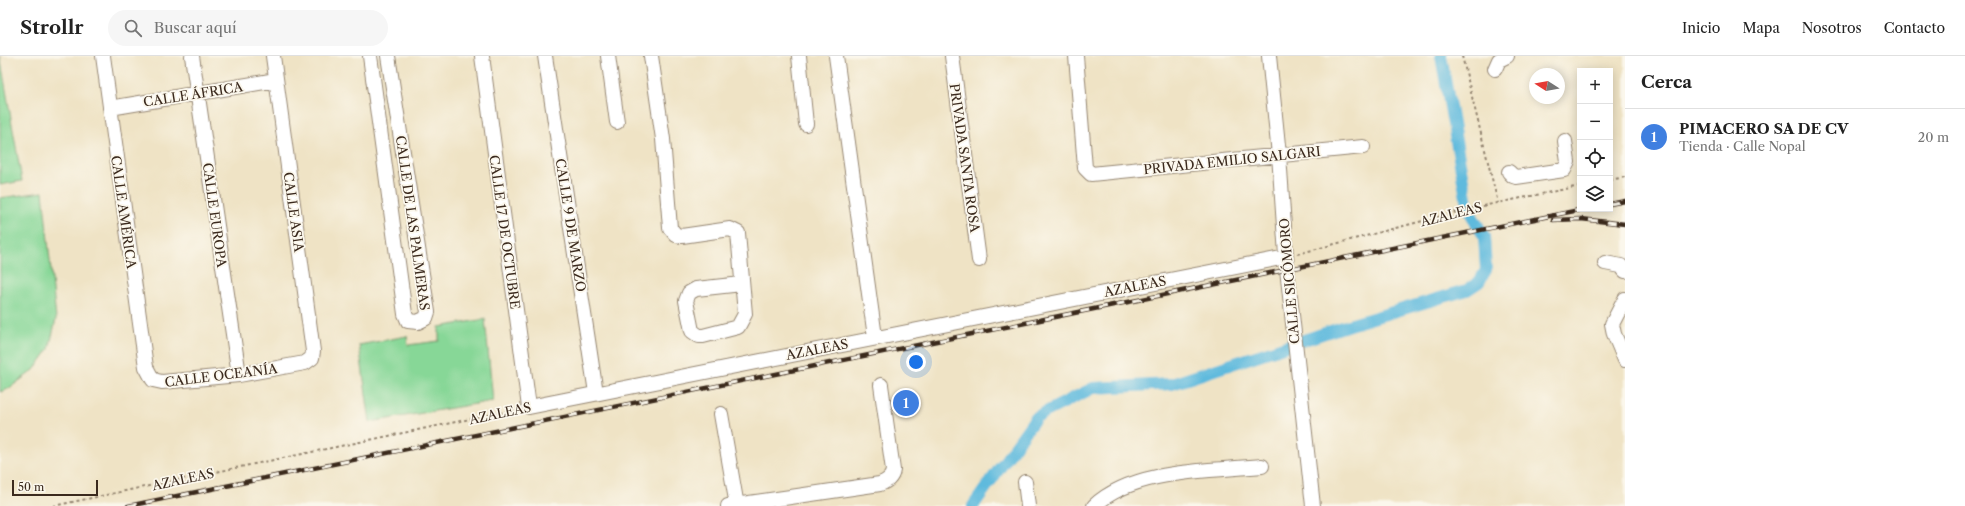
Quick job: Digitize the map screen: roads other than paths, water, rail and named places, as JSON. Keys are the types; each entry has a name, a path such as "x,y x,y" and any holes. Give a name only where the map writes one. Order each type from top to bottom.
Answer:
{"street":[{"name":"CALLE AMÉRICA","path":"102,56 146,368"},
{"name":"CALLE EUROPA","path":"192,56 239,375"},
{"name":"CALLE ASIA","path":"273,56 313,351 312,358 304,363"},
{"name":"CALLE DE LAS PALMERAS","path":"370,56 405,314 408,321 418,322 426,318 428,312 388,56"},
{"name":"CALLE 17 DE OCTUBRE","path":"482,56 529,407"},
{"name":"CALLE 9 DE MARZO","path":"545,56 596,393"},
{"path":"608,56 618,122"},
{"path":"651,56 663,139 670,228 676,235 682,236 730,229 737,231 738,233 745,314 738,327 703,336 699,336 692,331 686,301 689,293 696,289 742,284"},
{"path":"798,56 806,124"},
{"path":"836,56 876,337"},
{"name":"PRIVADA SANTA ROSA","path":"952,56 979,260"},
{"name":"PRIVADA EMILIO SALGARI","path":"1076,56 1085,168 1091,174 1364,147"},
{"name":"CALLE SICÓMORO","path":"1269,56 1279,155 1286,257 1313,506"},
{"path":"1495,69 1499,60 1506,56"},
{"name":"CALLE ÁFRICA","path":"110,108 276,80"},
{"path":"378,119 397,115"},
{"path":"1509,172 1516,177 1565,168 1568,162 1565,141"},
{"name":"AZALEAS","path":"529,407 876,337 1286,257"},
{"path":"1605,262 1621,266 1625,271"},
{"path":"1625,299 1614,318 1612,329 1625,360"},
{"name":"CALLE OCEANÍA","path":"146,368 149,376 157,382 239,375 304,363"},
{"path":"721,414 734,506 880,484 891,477 893,470 881,385"},
{"path":"1094,506 1113,491 1143,480 1164,476 1262,466"},
{"path":"1025,482 1028,506"}],"waterway":[{"path":"973,506 1036,417 1093,388 1172,384 1349,325 1467,290 1479,282 1486,270 1484,236 1468,209 1441,56"}],"railway":[{"path":"1613,203 1625,201"},
{"path":"128,506 1577,210"},
{"path":"1553,220 1581,219 1625,224"}],"place":[{"name":"PIMACERO SA DE CV","path":"906,403"}]}
